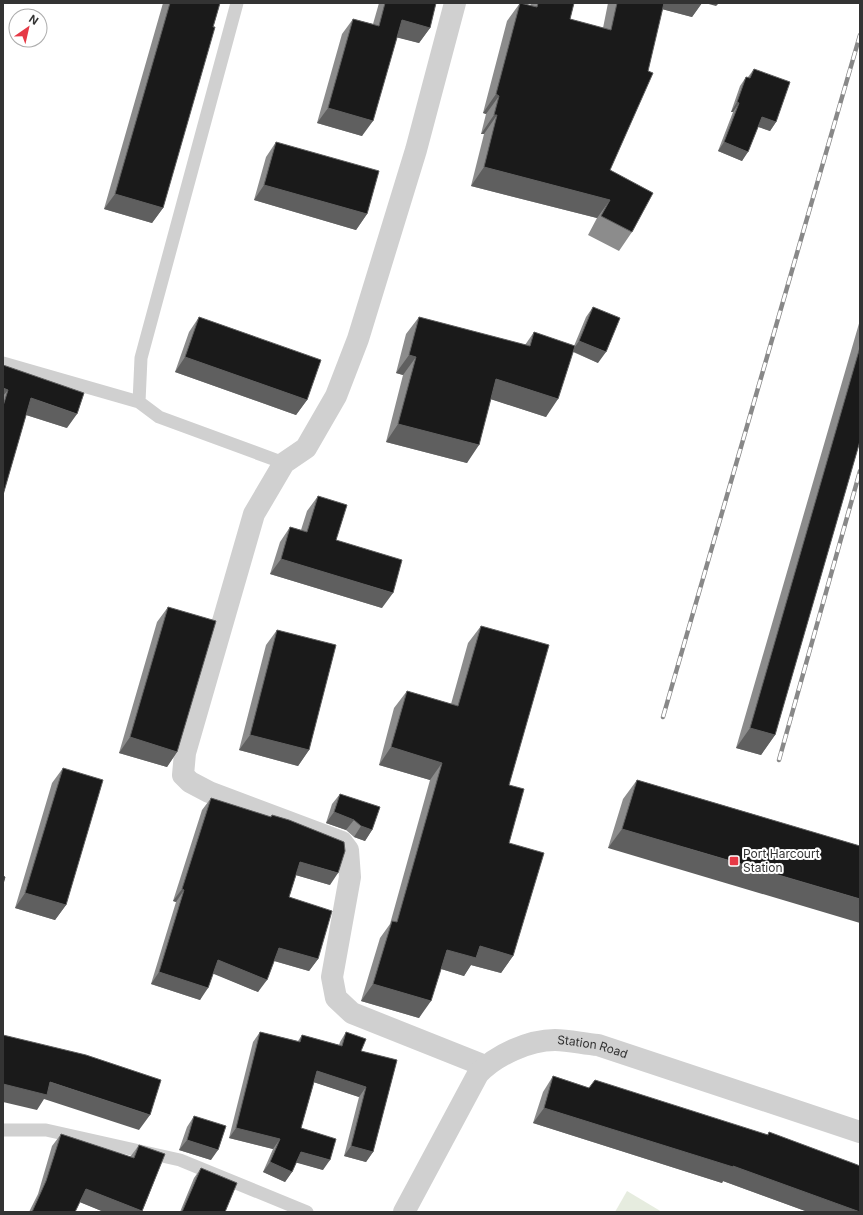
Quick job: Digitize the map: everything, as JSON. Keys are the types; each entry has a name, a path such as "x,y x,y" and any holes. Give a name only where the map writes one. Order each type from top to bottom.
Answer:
{"street":[{"path":"455,3 416,150 358,339 336,396 306,448 284,463 254,514 185,753 183,775 190,782 209,792 342,842 348,850 350,877 332,977 336,998 352,1013 485,1066"},
{"name":"Station Road","path":"404,1212 478,1074 485,1066 517,1047 554,1040 598,1045 860,1132"}],"lane":[{"path":"139,402 141,358 237,3"},
{"path":"3,363 139,402 159,417 284,463"},
{"path":"3,1130 46,1130 180,1160 307,1212"}],"shaded area":[{"path":"627,1191 662,1212 615,1212"}],"building":[{"path":"170,3 220,3 213,27 215,27 163,208 115,194"},
{"path":"385,3 436,3 430,28 402,20 373,121 328,108 353,19 379,26"},
{"path":"520,3 537,7 538,3 574,3 570,19 611,30 617,3 664,3 648,71 653,73 610,170 653,193 632,232 601,216 610,200 484,167 497,115 494,115 499,96 496,94"},
{"path":"754,69 790,82 776,122 762,117 748,152 724,142 739,103 737,102 746,77 750,78"},
{"path":"276,142 379,171 367,214 264,185"},
{"path":"593,307 620,318 606,352 579,341"},
{"path":"199,317 321,360 307,400 185,357"},
{"path":"419,317 530,346 534,332 575,346 558,399 496,379 479,445 398,424 416,357 409,355"},
{"path":"860,347 860,441 775,735 750,728"},
{"path":"3,365 84,393 77,414 31,398 3,495 3,406 8,390 3,388"},
{"path":"318,496 347,505 336,540 402,560 393,593 281,559 290,527 307,532"},
{"path":"168,607 216,621 177,752 130,737"},
{"path":"481,626 549,645 509,785 524,789 509,843 544,853 513,956 480,946 476,958 447,950 431,1001 373,984 392,921 397,922 442,763 391,747 407,691 458,706"},
{"path":"277,630 336,645 309,750 250,735"},
{"path":"63,768 103,780 66,905 25,893"},
{"path":"637,780 860,846 860,899 622,829"},
{"path":"340,794 380,807 372,830 361,826 354,820 334,812"},
{"path":"211,798 271,817 272,815 289,820 344,842 345,851 338,873 300,862 289,897 332,911 318,959 279,948 267,980 218,960 208,988 159,972 184,890 182,889"},
{"path":"260,1032 300,1042 302,1035 342,1046 346,1032 366,1039 361,1051 397,1060 373,1152 351,1146 366,1087 317,1071 301,1128 336,1139 330,1160 301,1152 292,1172 270,1162 280,1139 236,1128"},
{"path":"3,1035 86,1055 161,1080 150,1115 50,1082 47,1095 3,1084"},
{"path":"553,1076 589,1088 595,1080 768,1135 769,1132 860,1166 860,1212 733,1166 544,1108"},
{"path":"194,1116 226,1126 218,1150 187,1140"},
{"path":"61,1134 134,1158 139,1145 165,1154 142,1211 86,1189 75,1212 32,1212 46,1181"},
{"path":"201,1168 237,1183 225,1212 182,1212"}],"railway":[{"path":"663,717 860,35"},
{"path":"779,760 860,471"}],"place":[{"name":"Port Harcourt Station","path":"734,861"}]}
